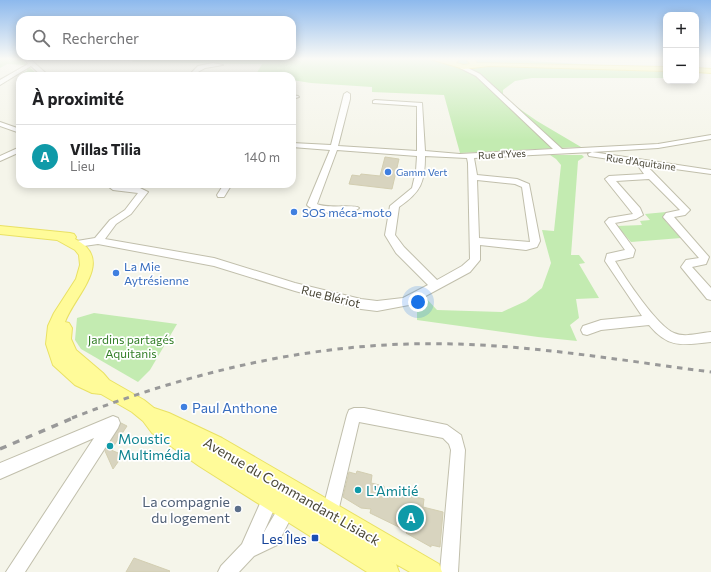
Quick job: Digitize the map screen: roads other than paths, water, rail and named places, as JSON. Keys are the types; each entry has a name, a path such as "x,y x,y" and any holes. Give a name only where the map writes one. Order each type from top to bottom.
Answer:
{"main road":[{"path":"0,230 61,237 87,243"},
{"name":"Avenue du Commandant Lisiack","path":"87,243 85,254 87,265 82,280 56,326 55,352 59,360 81,380 107,389 149,415 158,427 206,459 283,496 330,512 431,572"},
{"name":"Avenue du Commandant Lisiack","path":"283,496 388,572"}],"street":[{"path":"493,86 560,151"},
{"path":"346,94 347,99 334,148 313,198 312,205 318,208 342,210 354,208"},
{"path":"376,102 420,104 421,154 417,186 413,192 395,206 390,235 400,250 435,286"},
{"path":"0,124 16,130"},
{"name":"Rue d'Yves","path":"296,145 470,156 662,146 711,137"},
{"path":"611,148 611,152 619,158"},
{"path":"602,149 602,152 608,157"},
{"name":"Rue d'Aquitaine","path":"572,150 608,157 711,172"},
{"path":"0,159 16,151"},
{"name":"Rue Blériot","path":"87,243 214,262 294,287 368,306 385,306 405,302 472,264 476,256 473,177 470,156"},
{"path":"639,161 685,210 682,213 672,214 668,217 704,257 702,261 690,263 686,267 711,296"},
{"path":"652,176 606,178 637,210 638,214 633,217 612,220 610,222 630,250 629,254 611,257 610,262 665,336 672,338 711,336"},
{"path":"473,177 517,182 526,186 535,241 533,245 526,246 476,241"},
{"path":"87,243 128,212 144,192 114,188"},
{"path":"221,195 225,188"},
{"path":"587,330 600,325 652,320"},
{"path":"330,512 354,415 364,415 447,432 456,440 458,450 449,572"},
{"path":"0,471 113,423 15,572"},
{"path":"227,572 248,550 271,539 283,496"}],"railway":[{"path":"72,418 154,389 238,366 323,351 366,346 409,344 485,345 560,352 711,372"},
{"path":"0,449 75,417"}],"place":[{"name":"Gamm Vert","path":"388,172"},
{"name":"SOS méca-moto","path":"294,212"},
{"name":"La Mie Aytrésienne","path":"116,273"},
{"name":"Paul Anthone","path":"184,407"},
{"name":"Moustic Multimédia","path":"110,446"},
{"name":"L'Amitié","path":"358,490"},
{"name":"La compagnie du logement","path":"238,509"},
{"name":"Villas Tilia","path":"411,518"},
{"name":"Les Îles","path":"315,538"}],"park label":[{"name":"Jardins partagés Aquitanis","path":"131,346"}]}
